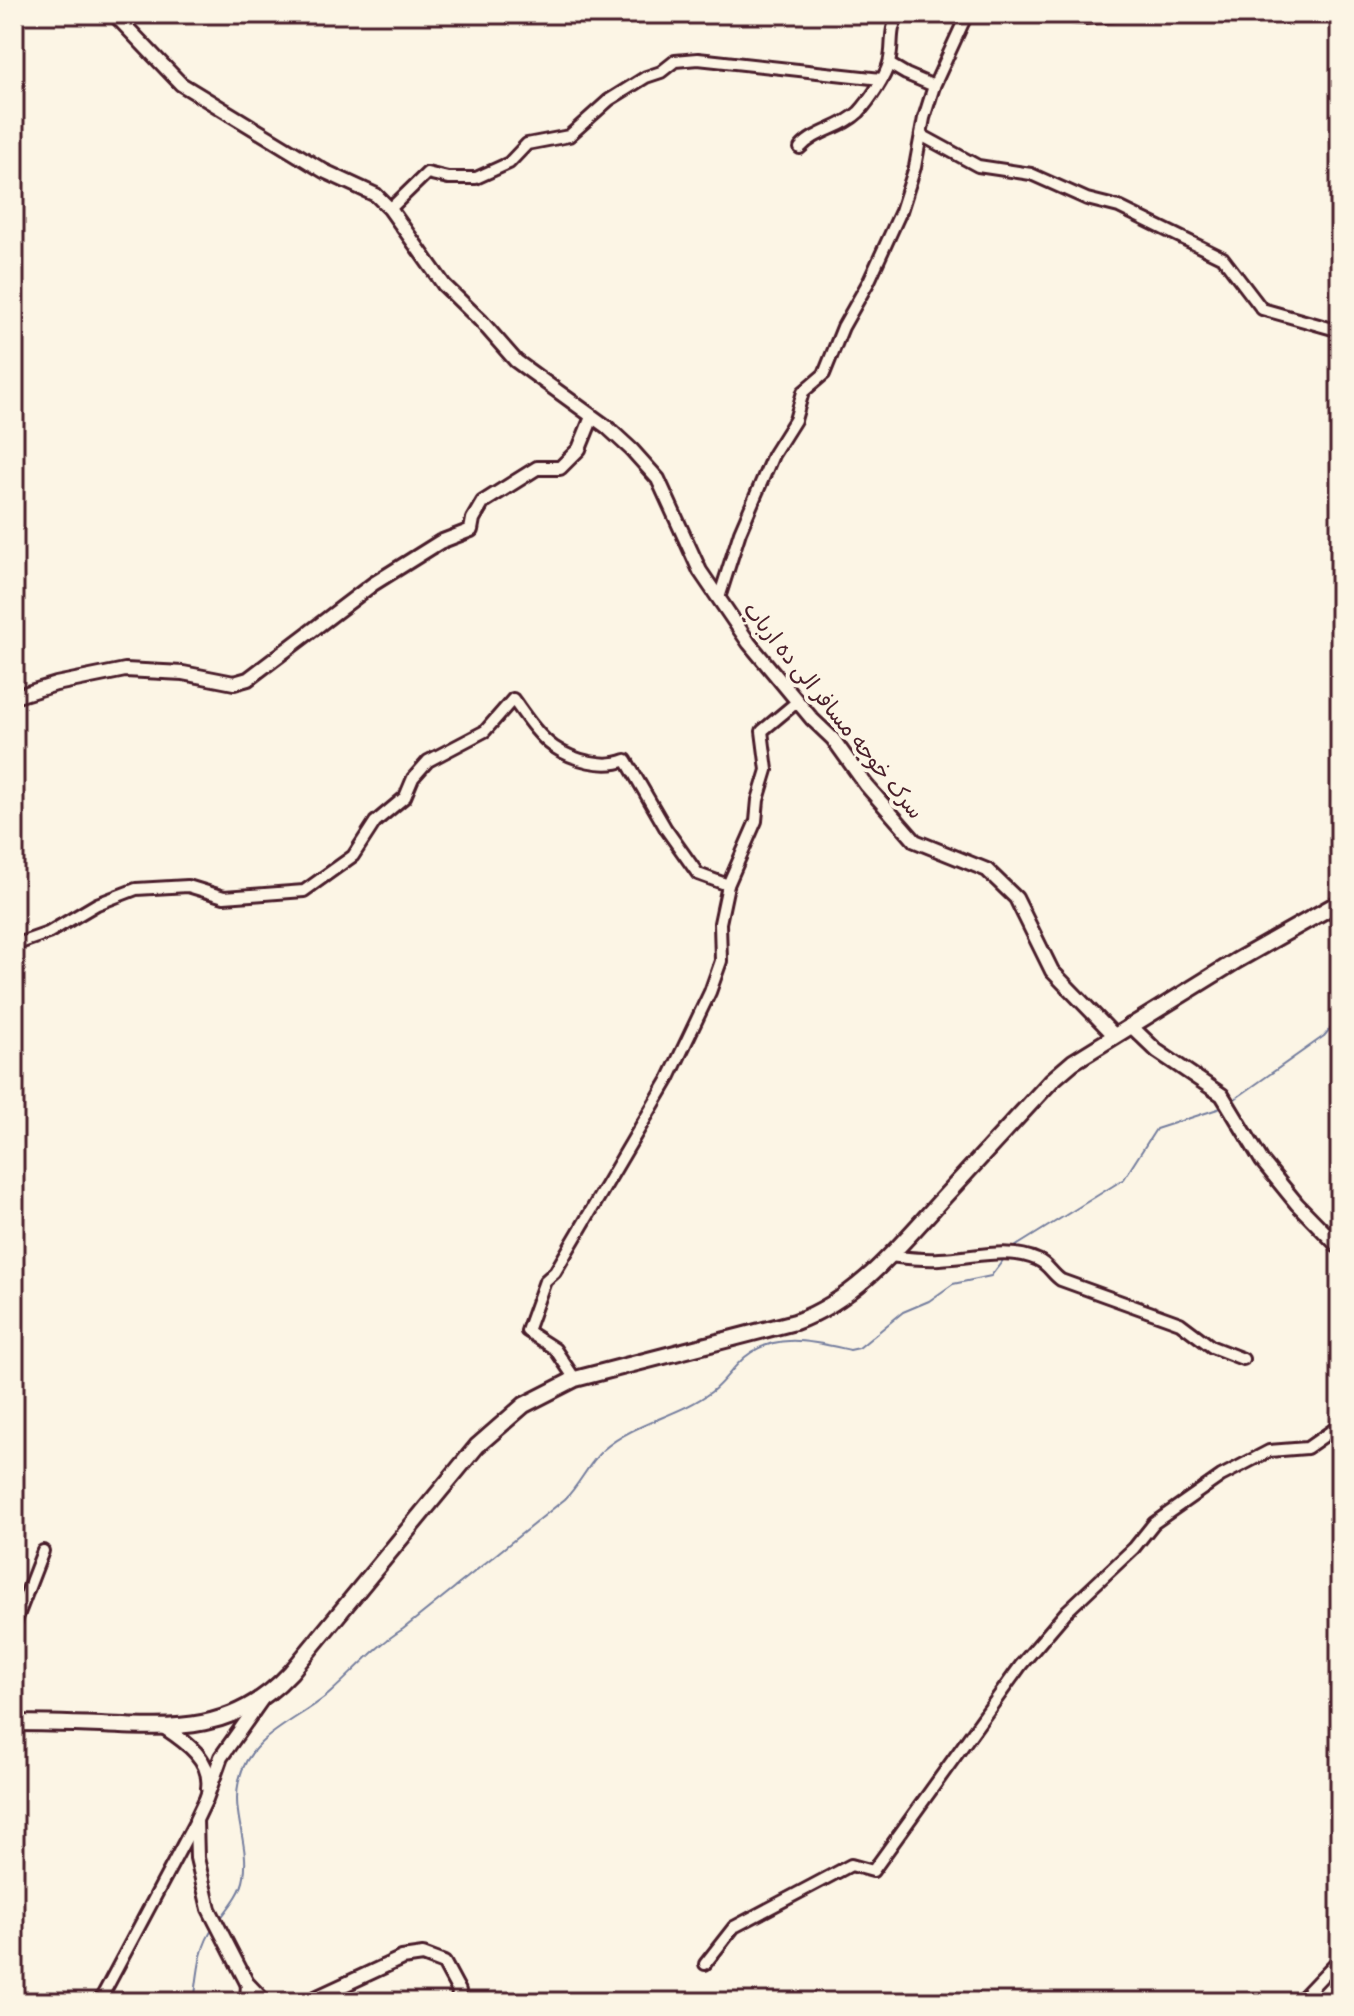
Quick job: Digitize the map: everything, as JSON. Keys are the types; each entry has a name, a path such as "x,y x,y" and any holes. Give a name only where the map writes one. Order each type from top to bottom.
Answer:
{"main road":[{"path":"14,1723 185,1727 224,1718 262,1699 291,1672 492,1431 524,1405 575,1379 812,1316 840,1300 890,1256 1052,1080 1073,1062 1236,961 1340,902"}],"street":[{"name":"سرک خوجه مسافر الی ده ارباب","path":"114,14 181,84 324,171 376,195 390,209 444,285 516,361 632,450 658,479 700,571 749,643 833,739 866,785 915,841 987,870 1016,898 1052,971 1115,1036"},
{"path":"800,148 811,136 834,128 859,112 889,64 891,30 899,14"},
{"path":"719,598 740,532 773,455 795,420 803,392 824,374 843,327 869,281 901,211 934,86 967,14"},
{"path":"1027,14 1085,18 1126,14"},
{"path":"390,209 427,173 448,178 476,178 509,163 527,144 569,136 609,100 675,61 698,59 881,79"},
{"path":"889,64 934,86"},
{"path":"921,135 978,166 1031,174 1087,199 1119,207 1223,258 1262,309 1340,331"},
{"path":"14,697 56,684 125,670 183,673 234,683 248,679 373,584 440,542 471,530 473,519 483,502 537,468 560,468 579,449 592,417"},
{"path":"14,945 48,933 97,904 136,889 188,886 224,897 304,891 353,856 375,822 405,797 413,778 428,761 485,731 513,699 554,747 593,764 617,764 626,760 666,829 698,874 728,885"},
{"path":"575,1379 555,1349 527,1331 545,1281 555,1272 668,1080 710,992 721,961 720,923 728,885 756,821 758,800 767,770 762,731 798,701"},
{"path":"1130,1025 1157,1051 1222,1095 1262,1161 1297,1204 1340,1248"},
{"path":"890,1256 936,1260 1008,1252 1023,1255 1045,1264 1061,1280 1180,1323 1212,1347 1243,1359"},
{"path":"705,1964 734,1927 851,1865 873,1871 1021,1665 1067,1611 1134,1548 1154,1523 1233,1470 1269,1451 1307,1448 1340,1425"},
{"path":"14,1626 43,1551"},
{"path":"99,2002 196,1820 221,1757 262,1699"},
{"path":"165,1728 189,1744 204,1765 209,1776 206,1799"},
{"path":"196,1820 197,1858 209,1909 247,1983 265,2002"},
{"path":"307,2002 402,1958 423,1955 444,1963 459,1991 458,2002"},
{"path":"1298,2002 1340,1958"},
{"path":"246,2002 247,1983"}],"waterway":[{"path":"1232,1101 1324,1036 1340,1017"},
{"path":"1013,1248 1124,1179 1156,1129 1224,1107"},
{"path":"220,1919 243,1883 245,1853 237,1793 245,1764 253,1751 277,1730 318,1703 383,1644 565,1499 603,1450 628,1433 698,1400 716,1388 757,1349 783,1341 850,1350 859,1348 903,1312 929,1301 953,1284 991,1276 1004,1259"},
{"path":"194,2002 202,1953 214,1927"}]}
